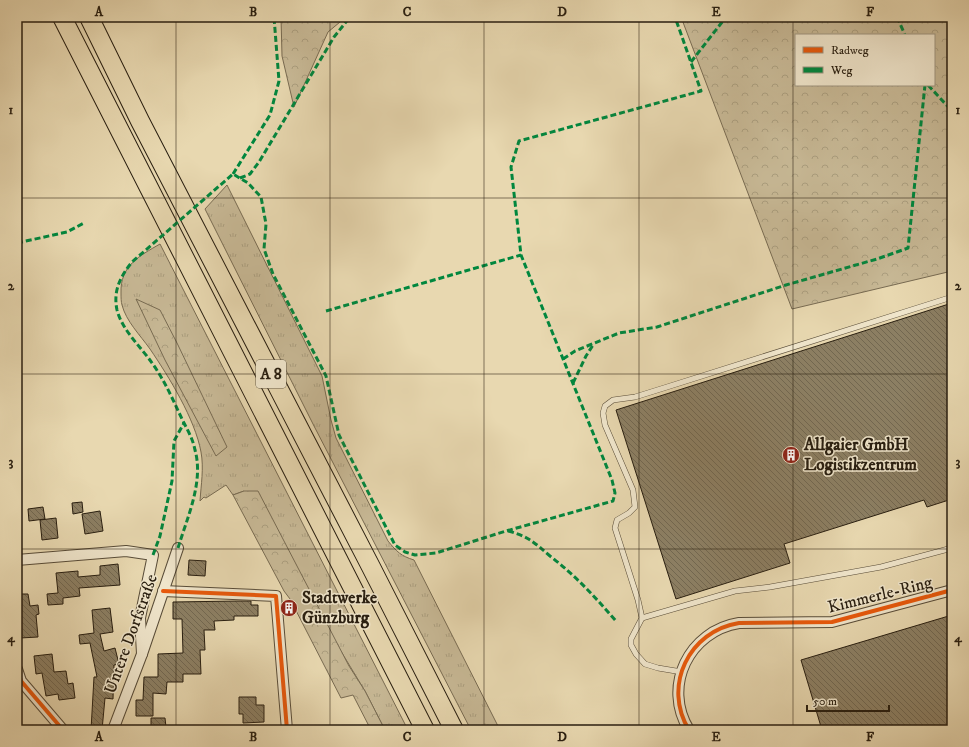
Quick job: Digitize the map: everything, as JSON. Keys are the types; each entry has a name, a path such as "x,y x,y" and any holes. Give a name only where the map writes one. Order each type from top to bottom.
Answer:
{"highway":[{"name":"A 8","path":"62,17 425,730"},
{"name":"A 8","path":"89,17 140,121 454,730"}],"street":[{"name":"Untere Dorfstraße","path":"113,730 142,654 178,548"},
{"path":"17,560 126,551 153,555 140,618 142,654"},
{"name":"Kimmerle-Ring","path":"689,730 683,718 679,700 679,686 682,672 690,654 702,640 715,630 727,625 739,623 832,622 952,590"},
{"path":"163,591 276,596 287,730"},
{"path":"17,669 19,683 64,730"}],"lane":[{"path":"682,672 645,664 636,654 631,645 631,639 642,618 638,600 615,528 617,520 635,507 633,490 605,425 603,413 605,406 613,400 635,397 952,297"},
{"path":"642,618 735,591 770,587 881,567 952,548"}],"green space":[{"path":"281,17 346,17 328,32 294,107 282,56"},
{"path":"681,17 952,17 952,271 792,309"},
{"path":"227,185 322,376 336,438 388,541 400,553 414,560 500,730 471,730 314,426 205,209"},
{"path":"160,244 408,730 385,730 365,691 244,491 233,495 226,485 206,498 204,497 200,501 202,458 198,439 193,426 173,385 150,349 130,322 121,302 122,284 127,269 138,258"},
{"path":"136,299 160,310 177,343 227,447 216,456 165,360"},
{"path":"244,491 258,491 349,666 365,691 385,730 371,730 353,695 341,698 290,599 284,591 233,495"}],"building":[{"name":"Allgaier GmbH Logistikzentrum","path":"952,303 952,499 927,507 924,500 784,544 790,563 676,599 616,410"},
{"path":"82,502 83,512 73,514 72,503"},
{"path":"43,507 45,519 29,521 28,509"},
{"path":"100,511 103,531 85,534 82,514"},
{"path":"56,518 58,538 42,540 40,520"},
{"path":"189,560 206,561 205,576 188,575"},
{"path":"118,564 120,585 79,588 80,596 63,598 63,604 48,605 47,594 58,593 56,573 78,571 78,577 100,575 100,566"},
{"path":"17,594 28,594 30,606 38,605 39,614 36,615 38,637 20,638 19,616 17,616"},
{"path":"251,601 251,605 258,605 258,616 234,616 234,620 214,621 215,630 204,630 205,650 200,650 201,674 183,674 183,682 167,682 166,694 153,693 153,716 136,716 136,700 143,700 144,677 158,677 158,654 183,653 182,619 173,619 173,602"},
{"path":"110,608 113,632 100,634 104,651 115,648 119,664 114,665 113,699 105,698 102,730 91,730 94,677 97,677 90,643 80,644 79,635 94,633 92,610"},
{"path":"952,615 952,730 822,730 801,660"},
{"path":"52,654 54,672 66,671 68,684 73,683 75,698 59,700 58,694 46,696 42,673 36,674 34,656"},
{"path":"239,697 256,697 256,705 264,705 264,722 243,723 243,714 239,714"},
{"path":"151,718 165,718 166,727 151,727"}],"marked path":[{"path":"233,174 270,115 279,81 274,17"},
{"path":"240,178 250,174 259,162 334,37 350,17"},
{"path":"178,548 190,512 196,487 197,462 194,446 190,434 157,370 127,331 119,317 116,303 117,290 118,284 132,262 233,174 248,183 261,197 266,224 264,249 273,274 326,376 339,435 395,545 405,552 415,555 436,553 506,531 613,501 615,493 612,480 521,255 511,167 519,141 701,91 675,17"},
{"path":"691,62 726,17"},
{"path":"897,17 905,34"},
{"path":"563,359 575,351 619,333 657,327 786,285 877,259 908,248 925,86"},
{"path":"929,86 952,111"},
{"path":"17,243 67,232 84,223"},
{"path":"326,311 521,255"},
{"path":"573,383 593,345"},
{"path":"153,555 160,536 172,481 174,441 184,423"},
{"path":"508,531 521,535 540,547 585,587 616,621"}],"cycle path":[{"path":"689,730 681,713 678,696 680,679 685,663 694,649 706,637 721,628 739,623 832,622 952,590"},
{"path":"163,591 276,596 287,730"},
{"path":"17,669 21,681 63,730"}],"place":[{"name":"Allgaier GmbH Logistikzentrum","path":"791,455"},
{"name":"Stadtwerke Günzburg","path":"289,608"}]}
